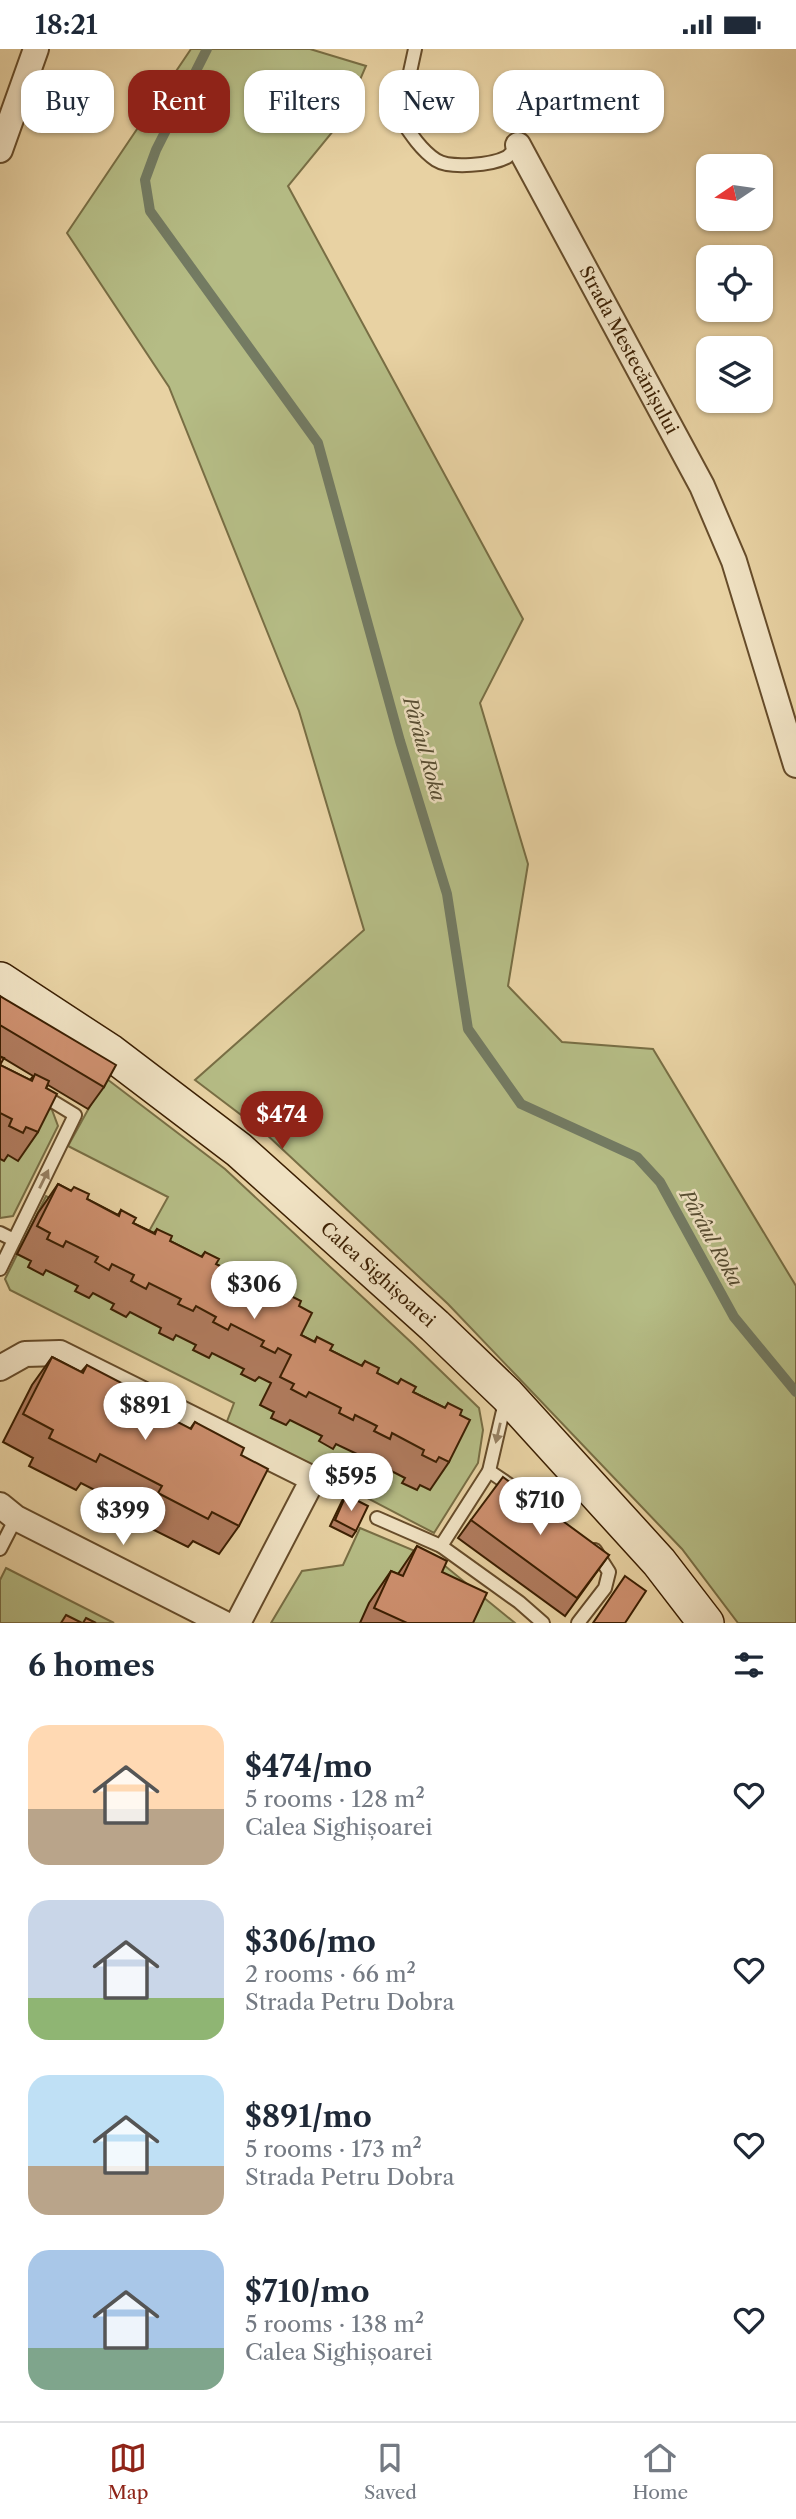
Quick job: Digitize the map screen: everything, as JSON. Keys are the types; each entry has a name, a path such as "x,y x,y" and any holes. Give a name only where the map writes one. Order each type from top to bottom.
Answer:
{"main road":[{"name":"Calea Sighișoarei","path":"0,980 110,1052 239,1150 435,1326 507,1395 659,1563 706,1623"}],"street":[{"path":"0,150 36,49"},
{"name":"Strada Mestecănișului","path":"518,145 702,486 734,561 796,765"},
{"path":"0,1368 25,1354 60,1353 313,1479 238,1623"},
{"path":"8,1511 223,1623"}],"lane":[{"name":"Strada Mestecănișului","path":"415,49 400,118 412,137 438,162 469,166 496,161 509,156 518,145"},
{"path":"0,1269 75,1115 32,1088"},
{"path":"0,1233 15,1240"},
{"path":"441,1546 489,1471 507,1395"},
{"path":"489,1471 524,1495"},
{"path":"0,1549 8,1511"},
{"path":"377,1518 441,1546 519,1602 543,1623"},
{"path":"578,1623 605,1588 610,1573 592,1544 580,1536"}],"green space":[{"path":"191,49 310,49 366,66 364,70 244,70 244,133 332,133 288,186 523,619 480,703 528,864 508,986 562,1042 653,1049 796,1286 796,1623 738,1623 682,1549 448,1304 265,1133 195,1080 364,930 299,711 169,387 67,233 134,133 230,133 230,70 177,70"},
{"path":"0,1008 103,1076 225,1169 479,1408 483,1430 478,1463 434,1533 226,1424 234,1403 10,1290 5,1279 46,1196 142,1244 168,1197 68,1146 100,1088"},
{"path":"0,1078 52,1110 58,1126 13,1216 0,1218"},
{"path":"360,1528 439,1561 515,1623 271,1623 302,1571 343,1565"},
{"path":"6,1568 114,1623 0,1623 0,1580"}],"building":[{"path":"0,996 116,1065 104,1087 0,1025"},
{"path":"0,1065 32,1081 35,1074 49,1081 46,1088 57,1094 38,1132 26,1127 23,1133 9,1126 12,1119 0,1113"},
{"path":"58,1184 71,1191 74,1187 89,1194 87,1199 119,1216 121,1210 136,1218 133,1223 155,1234 157,1229 172,1236 170,1241 202,1257 205,1252 219,1259 216,1264 237,1275 240,1270 255,1277 252,1282 284,1299 287,1294 301,1301 299,1306 312,1313 301,1335 315,1342 317,1337 333,1345 330,1350 362,1366 365,1361 379,1368 377,1373 398,1384 401,1379 416,1387 413,1392 445,1408 448,1403 462,1410 460,1415 470,1420 449,1462 439,1457 436,1462 422,1455 424,1450 392,1433 390,1439 374,1431 377,1426 355,1415 353,1420 339,1413 341,1408 309,1392 306,1397 291,1389 294,1384 280,1377 291,1355 278,1348 275,1353 261,1346 264,1341 231,1324 228,1330 213,1322 216,1317 196,1306 193,1311 178,1304 181,1299 149,1283 146,1289 131,1281 134,1275 112,1264 109,1270 95,1262 98,1257 66,1241 63,1247 47,1239 50,1233 37,1226"},
{"path":"52,1357 83,1373 87,1365 133,1389 129,1397 191,1429 195,1422 244,1448 241,1455 268,1469 239,1526 212,1512 208,1519 158,1493 162,1486 100,1454 96,1462 49,1438 53,1430 23,1414"},
{"path":"503,1477 609,1555 577,1598 471,1520"},
{"path":"346,1495 368,1506 356,1531 335,1520"},
{"path":"417,1546 447,1561 442,1572 487,1593 473,1623 407,1623 374,1608 391,1571 403,1576"},
{"path":"625,1576 646,1591 625,1623 593,1623"},
{"path":"66,1615 82,1623 61,1623"},
{"path":"86,1618 96,1623 83,1623"}],"waterway":[{"name":"Pârâul Roka","path":"207,49 156,150 145,180 150,211 318,443 400,741 447,894 468,1029 521,1104 637,1157 660,1182 734,1317 796,1392"}]}
